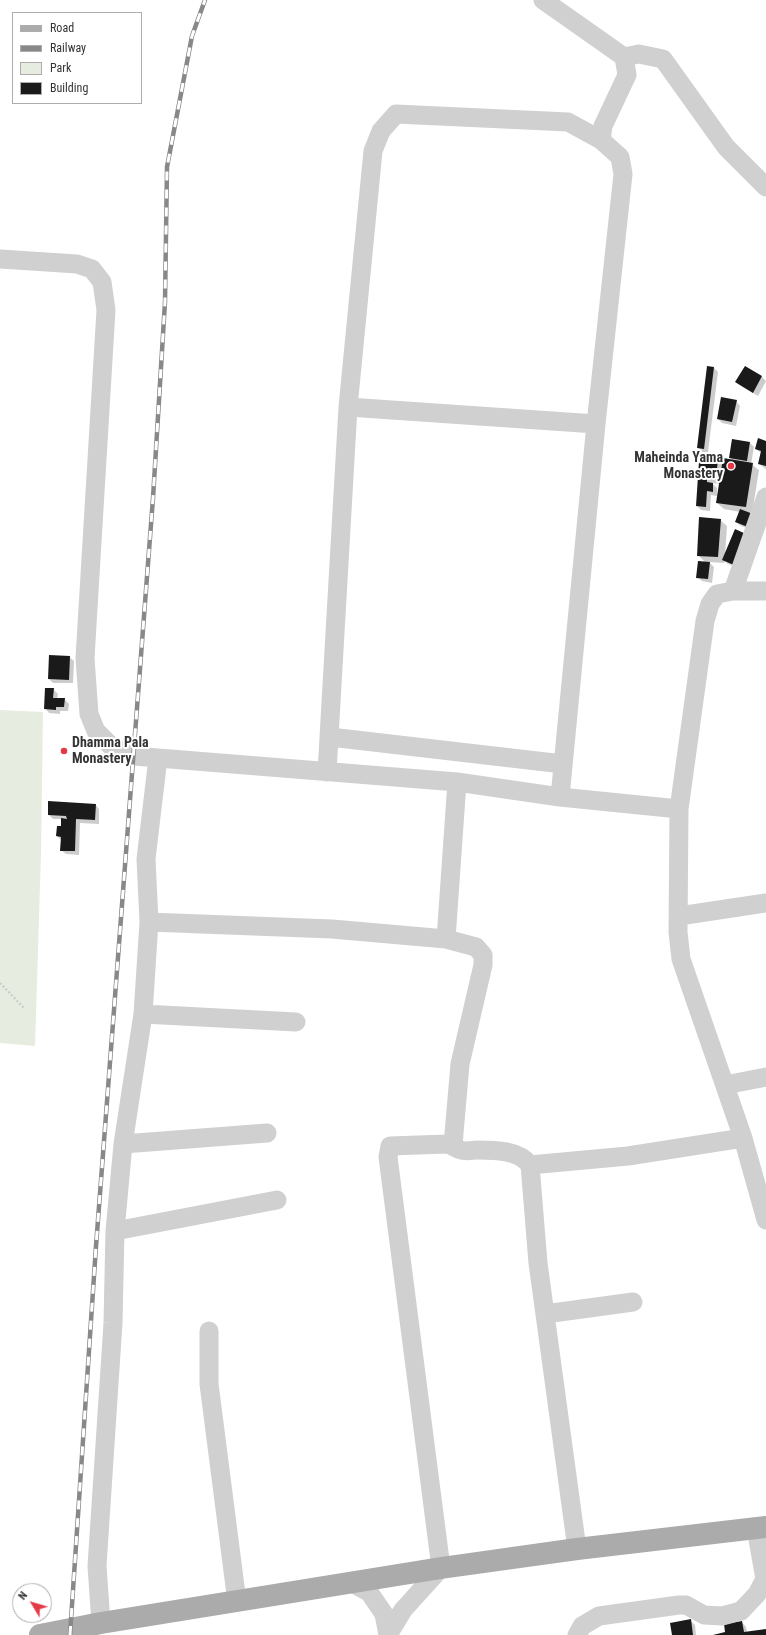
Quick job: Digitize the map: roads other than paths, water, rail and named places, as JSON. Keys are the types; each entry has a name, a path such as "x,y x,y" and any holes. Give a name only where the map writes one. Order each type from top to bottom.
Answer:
{"main road":[{"path":"40,1635 101,1623 441,1568 577,1549 761,1528"}],"street":[{"path":"543,0 624,56 639,54 663,59 726,147 766,187"},
{"path":"601,140 603,126 627,75 624,56"},
{"path":"327,772 348,407 373,152 381,131 396,114 568,122 601,140 620,157 623,174 596,424 560,797"},
{"path":"0,259 77,264 92,269 102,282 106,310 85,658 88,714 96,730 111,746 134,756 457,782 560,797 679,809"},
{"path":"348,407 596,424"},
{"path":"733,591 766,497"},
{"path":"766,591 733,591 717,594 710,604 705,620 679,809 678,916 678,932 682,959 742,1138 766,1220"},
{"path":"330,737 562,764"},
{"path":"101,1623 97,1566 113,1323 115,1230 123,1144 143,1014 149,922 146,859 158,758"},
{"path":"446,939 457,782"},
{"path":"678,916 766,903"},
{"path":"149,922 332,929 446,939 476,947 483,955 484,965 460,1064 453,1145"},
{"path":"143,1014 296,1022"},
{"path":"724,1085 766,1077"},
{"path":"123,1144 267,1133"},
{"path":"530,1165 628,1156 742,1138"},
{"path":"388,1635 403,1610 441,1568 388,1157 390,1146 453,1145 461,1150 492,1150 525,1158 530,1165 538,1264 577,1549"},
{"path":"115,1230 277,1200"},
{"path":"545,1314 633,1302"},
{"path":"209,1331 209,1384 237,1602"},
{"path":"577,1635 582,1626 599,1616 679,1604 686,1605 704,1615 722,1616 741,1611 757,1594 765,1579 761,1528"},
{"path":"350,1582 369,1592 384,1614 388,1635"}],"railway":[{"path":"70,1635 96,1246 153,498 165,302 167,167 192,36 205,0"}],"place":[{"name":"Maheinda Yama Monastery","path":"731,466"},
{"name":"Dhamma Pala Monastery","path":"64,751"}]}
